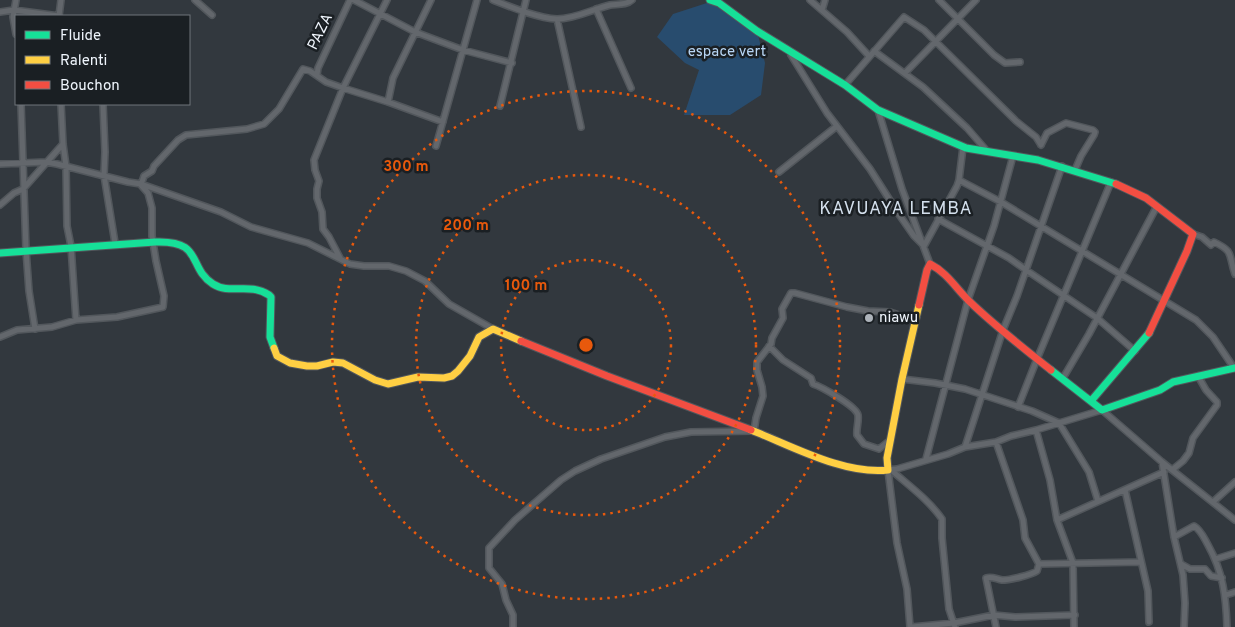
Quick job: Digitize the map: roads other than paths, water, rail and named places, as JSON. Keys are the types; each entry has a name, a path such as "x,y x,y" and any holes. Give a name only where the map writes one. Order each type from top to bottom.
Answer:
{"street":[{"path":"15,30 13,22 16,0"},
{"path":"59,15 61,0"},
{"path":"195,0 212,15"},
{"path":"352,0 415,32 463,50 512,63"},
{"name":"PAZA","path":"317,76 318,68 352,0"},
{"path":"340,259 329,236 323,229 322,212 317,198 319,180 314,160 343,88 387,0"},
{"path":"388,102 393,78 431,0"},
{"path":"436,146 477,0"},
{"path":"493,0 524,11 557,19 611,5 628,3 632,0"},
{"path":"500,106 526,0"},
{"path":"710,0 719,4 812,67 845,85 878,110 963,147 1062,166 1111,182 1146,198 1193,234 1202,237 1211,245 1214,242 1226,247 1230,253 1235,274"},
{"path":"810,0 847,32 869,56"},
{"path":"822,10 825,0"},
{"path":"939,0 994,55 1005,63 1020,62"},
{"path":"904,73 976,0"},
{"path":"0,12 14,10 52,15"},
{"path":"596,10 632,88"},
{"path":"845,85 903,17 915,24 1036,138 1041,145 1047,133 1066,123 1095,132 1075,170"},
{"path":"557,19 581,127"},
{"path":"874,51 923,87 968,128 987,152"},
{"path":"792,55 815,96 870,169 914,236 924,246"},
{"path":"141,184 144,176 152,171 154,166 182,136 194,133 257,127 264,124 279,109 300,71 306,69 326,82 443,122"},
{"path":"21,105 26,250 29,291 35,329"},
{"path":"61,105 76,320"},
{"path":"103,105 106,152 104,175 115,243"},
{"path":"878,110 902,190 930,264 938,268 968,300 1037,359 1091,400 1162,462 1235,520"},
{"path":"779,172 837,126"},
{"path":"0,205 14,193 23,189 63,144"},
{"path":"924,246 959,180 963,147"},
{"path":"926,459 968,300 987,247 1013,156"},
{"path":"0,164 46,162 141,184 220,212 251,226 308,243 358,266 389,266 406,271 424,281 449,304 493,329 629,386 754,431 840,465 868,472 889,470 948,454 965,447 996,442 1102,410 1160,390 1173,382 1234,368 1213,337 1196,320 1001,202 959,180"},
{"path":"965,447 1003,330 1062,166"},
{"path":"1018,407 1111,182"},
{"path":"0,337 17,330 52,327 76,320 117,317 163,308 164,296 156,261 150,203 148,193 141,184"},
{"path":"1063,378 1157,206"},
{"path":"938,220 1026,270 1064,295 1097,318 1135,351"},
{"path":"1091,400 1135,351 1150,331 1188,251 1193,234"},
{"path":"0,253 115,243 169,242 179,244 189,249 195,257 203,276 211,283 221,287 249,286 270,294 270,337 274,350 280,358 295,364 313,366 326,362 338,362 389,384 417,377 444,378 451,376 458,372 473,351 478,337 493,329"},
{"path":"930,264 926,270 902,379 886,464 889,470 897,543 907,589 911,627 954,625 994,614 1015,617 1075,615"},
{"path":"754,431 763,396 757,362 769,346 783,318 782,309 790,293 868,311 890,312 902,316 917,316"},
{"path":"769,346 783,360 811,378 813,384 834,394 856,411 858,418 857,435 864,444 879,449 890,440"},
{"path":"1172,470 1183,462 1189,453 1195,435 1217,405 1217,402 1206,390 1198,376"},
{"path":"902,379 945,385 982,394 1059,423 1089,472 1098,501"},
{"path":"1036,430 1050,480 1057,520 1073,563 1074,627"},
{"path":"513,627 513,615 506,600 502,584 489,568 489,548 515,520 561,480 601,459 665,437 690,432 754,431"},
{"path":"996,442 1019,508 1025,538 1039,564 1037,571 1029,574 1006,579 989,576 986,578 996,627"},
{"path":"1162,462 1180,563 1185,603 1184,627"},
{"path":"889,470 908,482 942,519 942,538 950,608 954,625"},
{"path":"1057,520 1164,472"},
{"path":"1213,502 1235,482"},
{"path":"1124,490 1148,598 1149,622"},
{"path":"1174,537 1194,526 1197,527 1216,559 1226,595 1227,627"},
{"path":"1216,559 1235,553"},
{"path":"1039,564 1141,562"},
{"path":"1180,563 1190,569 1205,569 1211,576 1222,578"},
{"path":"1226,595 1235,592"}],"place":[{"name":"niawu","path":"869,318"}],"district":[{"name":"KAVUAYA LEMBA","path":"896,209"}],"park label":[{"name":"espace vert","path":"727,52"}]}
